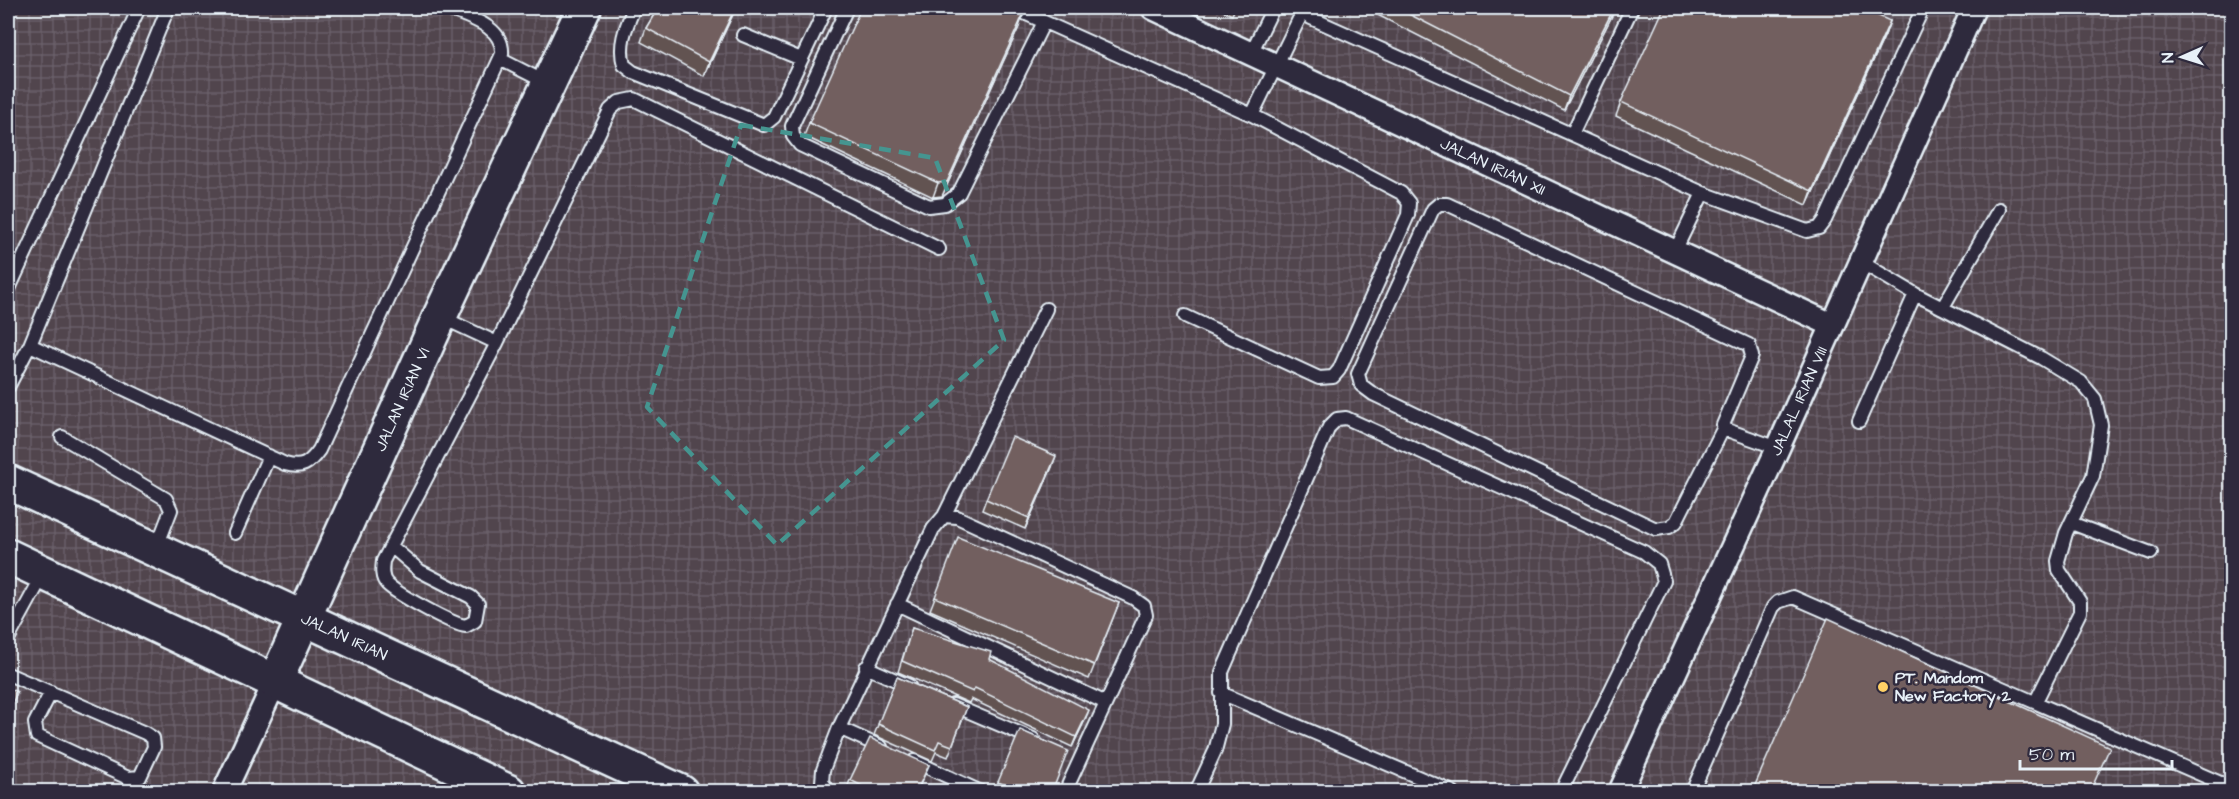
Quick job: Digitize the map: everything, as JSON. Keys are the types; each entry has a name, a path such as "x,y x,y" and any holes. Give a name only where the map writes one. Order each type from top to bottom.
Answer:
{"street":[{"name":"JALAN IRIAN VI","path":"224,792 306,619 440,316 584,8"},
{"name":"JALAN IRIAN XII","path":"1153,8 1832,325"},
{"name":"JALAL IRIAN VIII","path":"1620,792 1778,448 1974,8"},
{"name":"JALAN IRIAN","path":"8,482 681,792"},
{"path":"8,556 509,792"}],"lane":[{"path":"8,291 139,8"},
{"path":"8,387 30,345 168,8"},
{"path":"30,345 269,456 299,467 310,462 319,450 500,59 502,49 494,32 487,26 446,8"},
{"path":"634,8 623,33 621,49 624,65 633,72 758,124 770,122 774,117 826,8"},
{"path":"847,8 792,126 793,136 800,145 929,206 945,204 959,193 1044,22"},
{"path":"1013,8 1252,115 1401,193 1409,203 1408,215 1339,370 1333,377 1319,378 1185,316"},
{"path":"1251,53 1272,8"},
{"path":"1572,134 1632,8"},
{"path":"1252,115 1302,9 1318,21 1703,193 1803,231 1819,228 1923,8"},
{"path":"743,35 801,59"},
{"path":"500,59 549,83"},
{"path":"391,546 420,571 471,597 478,604 475,621 466,626 452,623 387,584 382,572 383,561 497,343 610,110 619,102 634,99 939,249"},
{"path":"1675,251 1703,193"},
{"path":"1439,204 1447,204 1749,345 1752,356 1723,422 1724,428 1676,522 1669,528 1656,529 1373,394 1361,385 1358,374 1433,209 1439,204"},
{"path":"1943,307 1999,209"},
{"path":"1861,262 1915,294 2081,382 2095,399 2101,425 2093,476 2071,523 2058,566 2079,599 2080,612 2036,701"},
{"path":"1859,421 1915,294"},
{"path":"829,792 822,782 839,728 933,528 945,516 1046,309"},
{"path":"440,316 497,343"},
{"path":"1196,792 1215,751 1222,724 1222,672 1329,427 1337,419 1356,420 1644,552 1659,564 1664,581 1562,792"},
{"path":"1724,428 1778,448"},
{"path":"62,437 166,499 171,510 156,550"},
{"path":"236,533 269,456"},
{"path":"945,516 957,517 1133,598 1144,606 1146,615 1106,703 1075,757 1065,792"},
{"path":"2071,523 2151,553"},
{"path":"8,639 45,572"},
{"path":"1692,792 1770,612 1778,602 1788,598 1799,598 2232,788"},
{"path":"897,604 1106,703"},
{"path":"866,668 920,690"},
{"path":"8,674 51,692 153,738 154,747 140,777 128,778 38,736 35,723 51,692"},
{"path":"1221,693 1453,792"},
{"path":"941,700 1048,746"},
{"path":"839,728 981,792"}],"highlighted area":[{"path":"741,125 935,158 1004,340 777,545 647,407"}],"shaded area":[{"path":"8,8 2231,8 2231,791 8,791"}],"building":[{"path":"658,8 735,8 709,62 646,28"},
{"path":"861,8 1011,8 1024,13 947,182 938,183 809,123"},
{"path":"1397,8 1614,8 1569,96"},
{"path":"1664,8 1861,8 1890,21 1812,191 1621,102"},
{"path":"1012,437 1056,456 1029,518 986,499"},
{"path":"958,537 1119,603 1094,665 935,597"},
{"name":"PT. Mandom New Factory 2","path":"1828,618 2110,747 2090,792 1752,792"},
{"path":"912,628 991,652 989,659 1089,710 1076,737 975,688 973,692 902,661"},
{"path":"897,677 967,707 952,746 939,741 935,750 878,724"},
{"path":"8,688 17,692 8,714"},
{"path":"1020,730 1068,751 1052,792 1022,792 998,782"},
{"path":"870,738 929,765 916,792 874,792 850,780"}],"place":[{"name":"PT. Mandom New Factory 2","path":"1883,687"}]}
